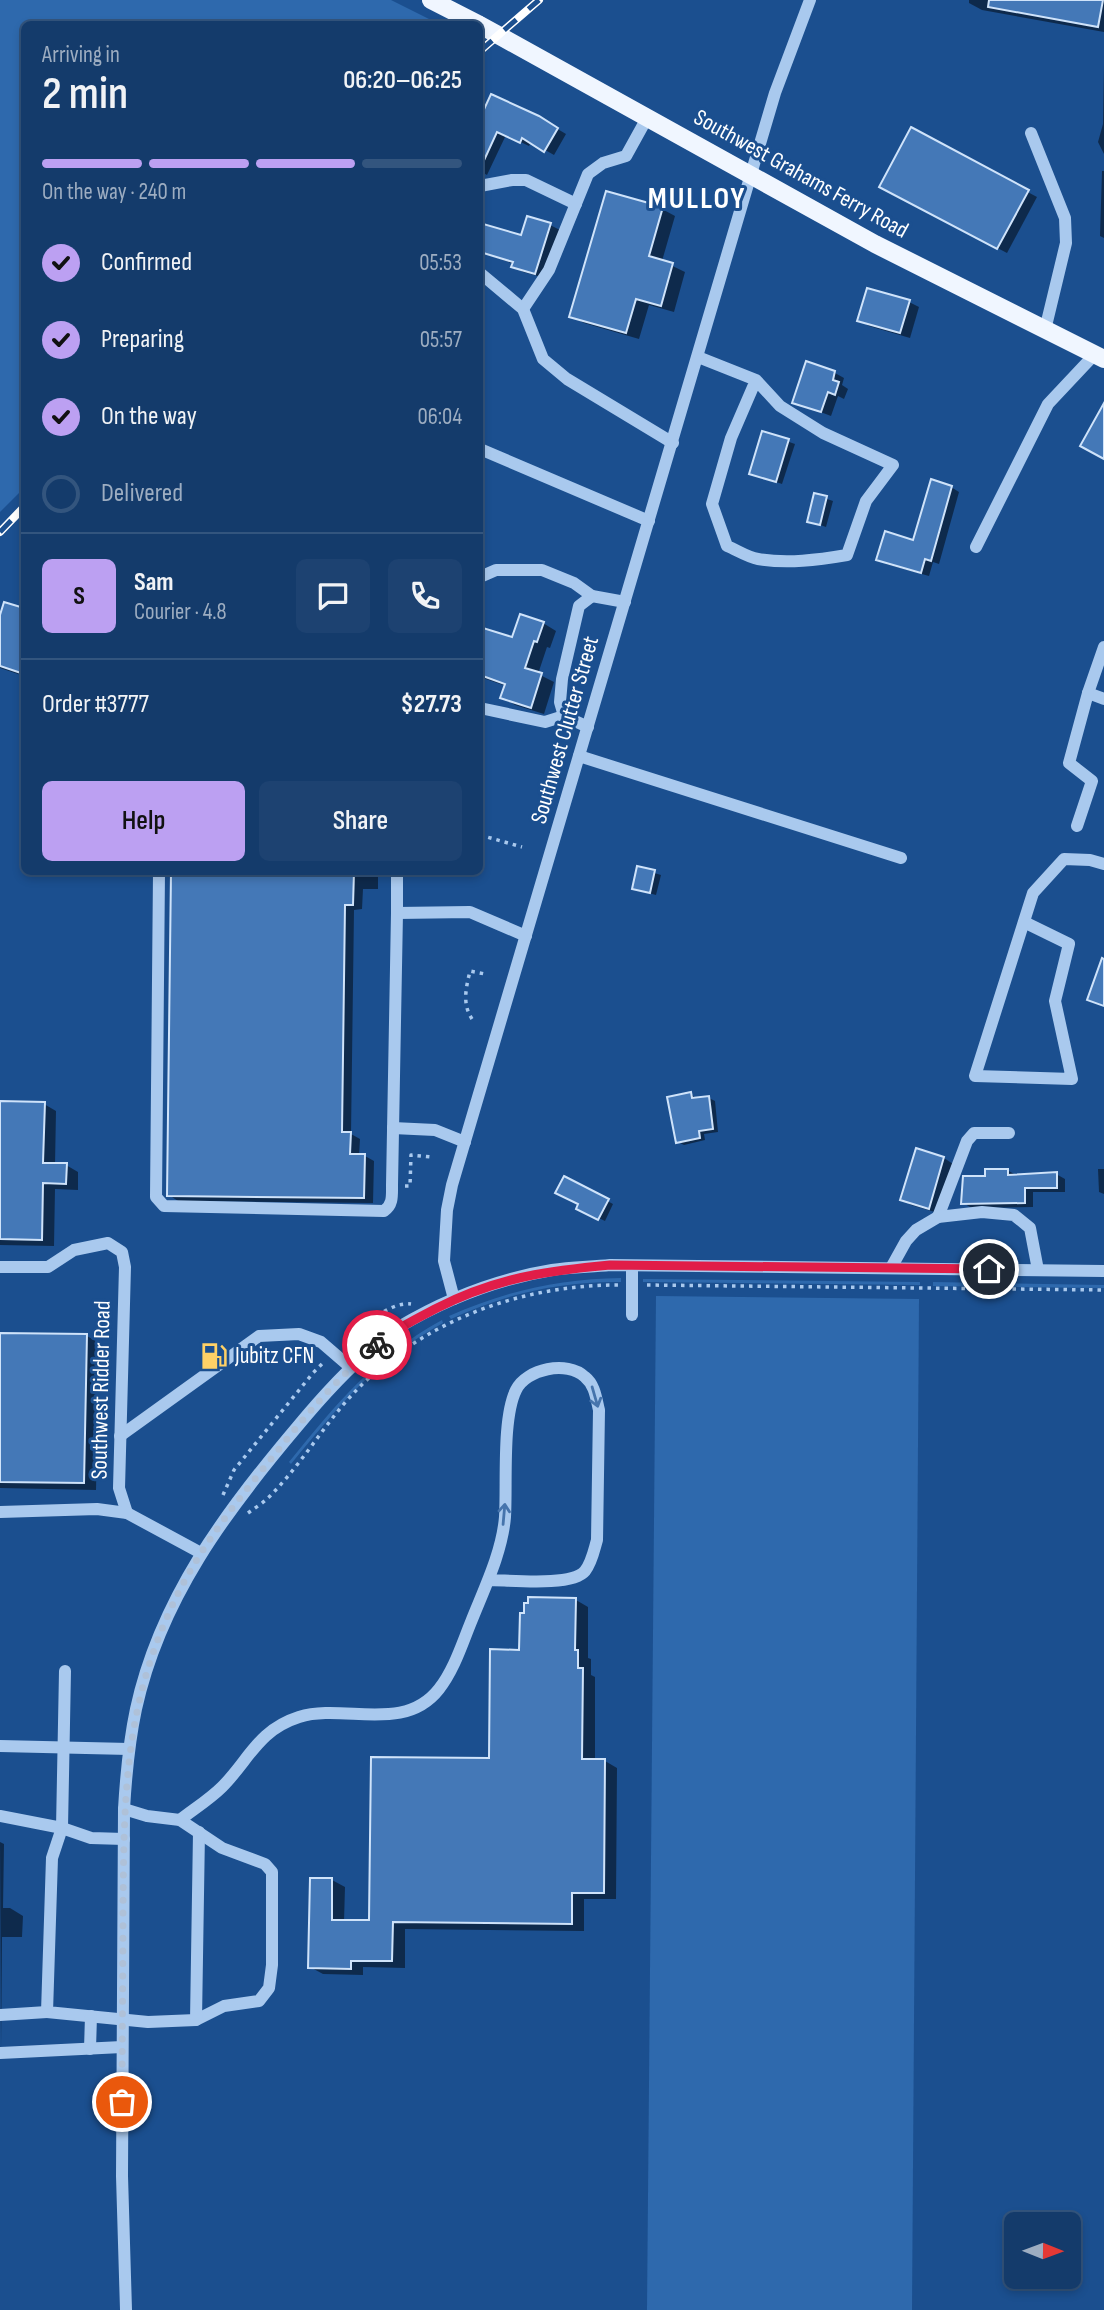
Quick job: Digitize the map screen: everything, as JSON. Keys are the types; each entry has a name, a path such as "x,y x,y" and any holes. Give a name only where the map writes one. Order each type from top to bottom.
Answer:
{"main road":[{"name":"Southwest Grahams Ferry Road","path":"431,0 471,21"},
{"name":"Southwest Grahams Ferry Road","path":"483,27 875,244 1099,356"}],"street":[{"name":"Southwest Clutter Street","path":"454,1299 444,1261 445,1237 450,1197 465,1142 775,93 810,0"},
{"path":"523,310 549,270 588,174 603,163 626,156 647,118"},
{"path":"1031,133 1065,218 1066,243 1045,330"},
{"path":"483,185 526,180 576,204"},
{"path":"483,277 523,310 543,359 567,379 673,443"},
{"path":"976,547 1048,404 1099,356"},
{"path":"698,357 756,380 780,406 823,433 893,465 866,501 847,555 786,561 755,558 727,545 712,504 731,438 756,380"},
{"path":"483,450 649,521"},
{"path":"483,576 496,570 542,570 574,583 592,596 625,602"},
{"path":"564,716 560,702 562,679 579,606 592,596"},
{"path":"1077,827 1091,781 1069,763 1104,647"},
{"path":"1088,693 1104,699"},
{"path":"483,709 545,722 564,716 588,727"},
{"path":"579,756 901,858"},
{"path":"1024,922 1069,944 1055,1001 1072,1079 975,1076 1033,893 1064,859 1090,860 1104,864"},
{"path":"159,875 156,1196 159,1203 164,1206 384,1211 392,1201 397,875"},
{"path":"397,912 470,912 526,936"},
{"path":"394,1128 435,1130 465,1142"},
{"path":"939,1217 967,1141 974,1133 1009,1133"},
{"path":"891,1268 906,1241 916,1230 939,1217 982,1212 1014,1215 1030,1228 1038,1270"},
{"name":"Southwest Ridder Road","path":"0,1267 48,1267 74,1250 108,1243 122,1252 125,1268 119,1488 127,1513"},
{"path":"632,1266 632,1315"},
{"path":"125,2310 122,2176 124,1809 130,1749 141,1691 172,1605 201,1553 235,1503 349,1367 397,1328 454,1299 508,1279 555,1270 632,1266 1104,1271"},
{"path":"120,1436 260,1336 299,1334 321,1342 349,1367"},
{"path":"180,1820 223,1787 254,1746 275,1727 300,1716 331,1713 388,1715 419,1708 439,1689 459,1653 499,1548 505,1519 509,1413 516,1389 528,1375 545,1369 567,1369 584,1375 595,1390 599,1410 597,1540 592,1560 584,1573 568,1581 488,1580"},
{"path":"0,1511 97,1509 127,1513 201,1553"},
{"path":"47,2012 52,1858 62,1828 65,1671"},
{"path":"0,1745 130,1749"},
{"path":"0,2015 47,2012 148,2022 196,2020 224,2006 259,2001 269,1988 272,1965 272,1872 265,1864 222,1848 180,1820 147,1816 124,1809"},
{"path":"0,1816 62,1828 91,1838 124,1839"},
{"path":"196,2020 200,1832"},
{"path":"90,2016 90,2049"},
{"path":"0,2053 122,2047"}],"path":[{"path":"483,836 522,847"},
{"path":"472,1019 465,1000 470,971 485,974"},
{"path":"392,1185 410,1186 411,1155 431,1157"},
{"path":"246,1516 270,1496 357,1390 398,1355 438,1329 470,1313 534,1293 583,1286 632,1284 1104,1290"}],"shaded area":[{"path":"0,0 391,0 433,21 21,21 21,491 0,512"},
{"path":"621,1278 621,1282 576,1284 533,1291 451,1319 449,1316 533,1288 576,1281"},
{"path":"643,1279 920,1282 920,1285 643,1282"},
{"path":"933,1282 1104,1285 1104,1288 933,1286"},
{"path":"656,1296 919,1299 912,2310 647,2310"},
{"path":"442,1320 443,1323 378,1369 342,1403 291,1464 289,1462 340,1401 376,1366 395,1350"}],"building":[{"path":"989,0 1103,0 1098,27 988,7"},
{"path":"491,94 539,116 558,128 544,152 522,138 520,143 497,132 483,162 483,111"},
{"path":"911,127 1029,190 997,249 879,187"},
{"path":"606,191 663,207 649,256 673,263 661,306 636,299 626,333 569,317"},
{"path":"527,216 551,223 535,274 511,267 513,262 483,253 483,224 521,235"},
{"path":"867,288 910,300 900,333 857,321"},
{"path":"806,361 835,371 833,380 839,382 835,395 828,392 821,412 792,403"},
{"path":"1104,403 1104,459 1080,446"},
{"path":"762,431 789,439 776,482 749,474"},
{"path":"931,479 952,486 931,561 925,559 921,573 876,560 885,531 913,540"},
{"path":"814,493 827,496 820,525 807,522"},
{"path":"4,602 21,607 21,673 0,666 0,615"},
{"path":"520,614 544,622 525,668 542,673 531,708 500,698 505,684 483,676 483,628 512,637"},
{"path":"637,866 655,870 650,893 632,889"},
{"path":"171,875 354,875 353,905 345,905 342,1132 351,1132 350,1154 365,1154 364,1198 167,1196"},
{"path":"1102,958 1104,959 1104,1006 1087,1000"},
{"path":"691,1092 692,1098 709,1096 713,1129 699,1131 700,1138 676,1143 667,1097"},
{"path":"0,1101 45,1102 43,1163 67,1163 66,1184 43,1183 42,1240 0,1239"},
{"path":"916,1148 944,1157 929,1209 900,1200"},
{"path":"985,1169 1008,1169 1008,1175 1057,1172 1057,1188 1025,1188 1025,1203 961,1204 963,1176 985,1176"},
{"path":"564,1176 609,1199 598,1220 576,1209 578,1204 555,1193"},
{"path":"0,1333 87,1334 84,1483 0,1482"},
{"path":"528,1597 576,1598 575,1650 578,1650 578,1668 583,1668 582,1759 605,1759 604,1893 572,1893 572,1924 393,1922 392,1961 351,1961 351,1969 308,1968 310,1878 332,1878 332,1920 369,1920 371,1757 489,1758 490,1649 519,1650 520,1613 524,1613 524,1603 528,1603"}],"railway":[{"path":"483,48 539,0"},
{"path":"0,532 21,510"}],"way so far":[{"path":"122,2102 124,1809 136,1710 154,1649 180,1588 235,1503 326,1392 349,1367 377,1345"}],"place":[{"name":"Jubitz CFN","path":"214,1356"}],"district":[{"name":"MULLOY","path":"697,199"}],"route":[{"path":"377,1345 397,1328 479,1288 555,1270 610,1265 989,1269"}]}
